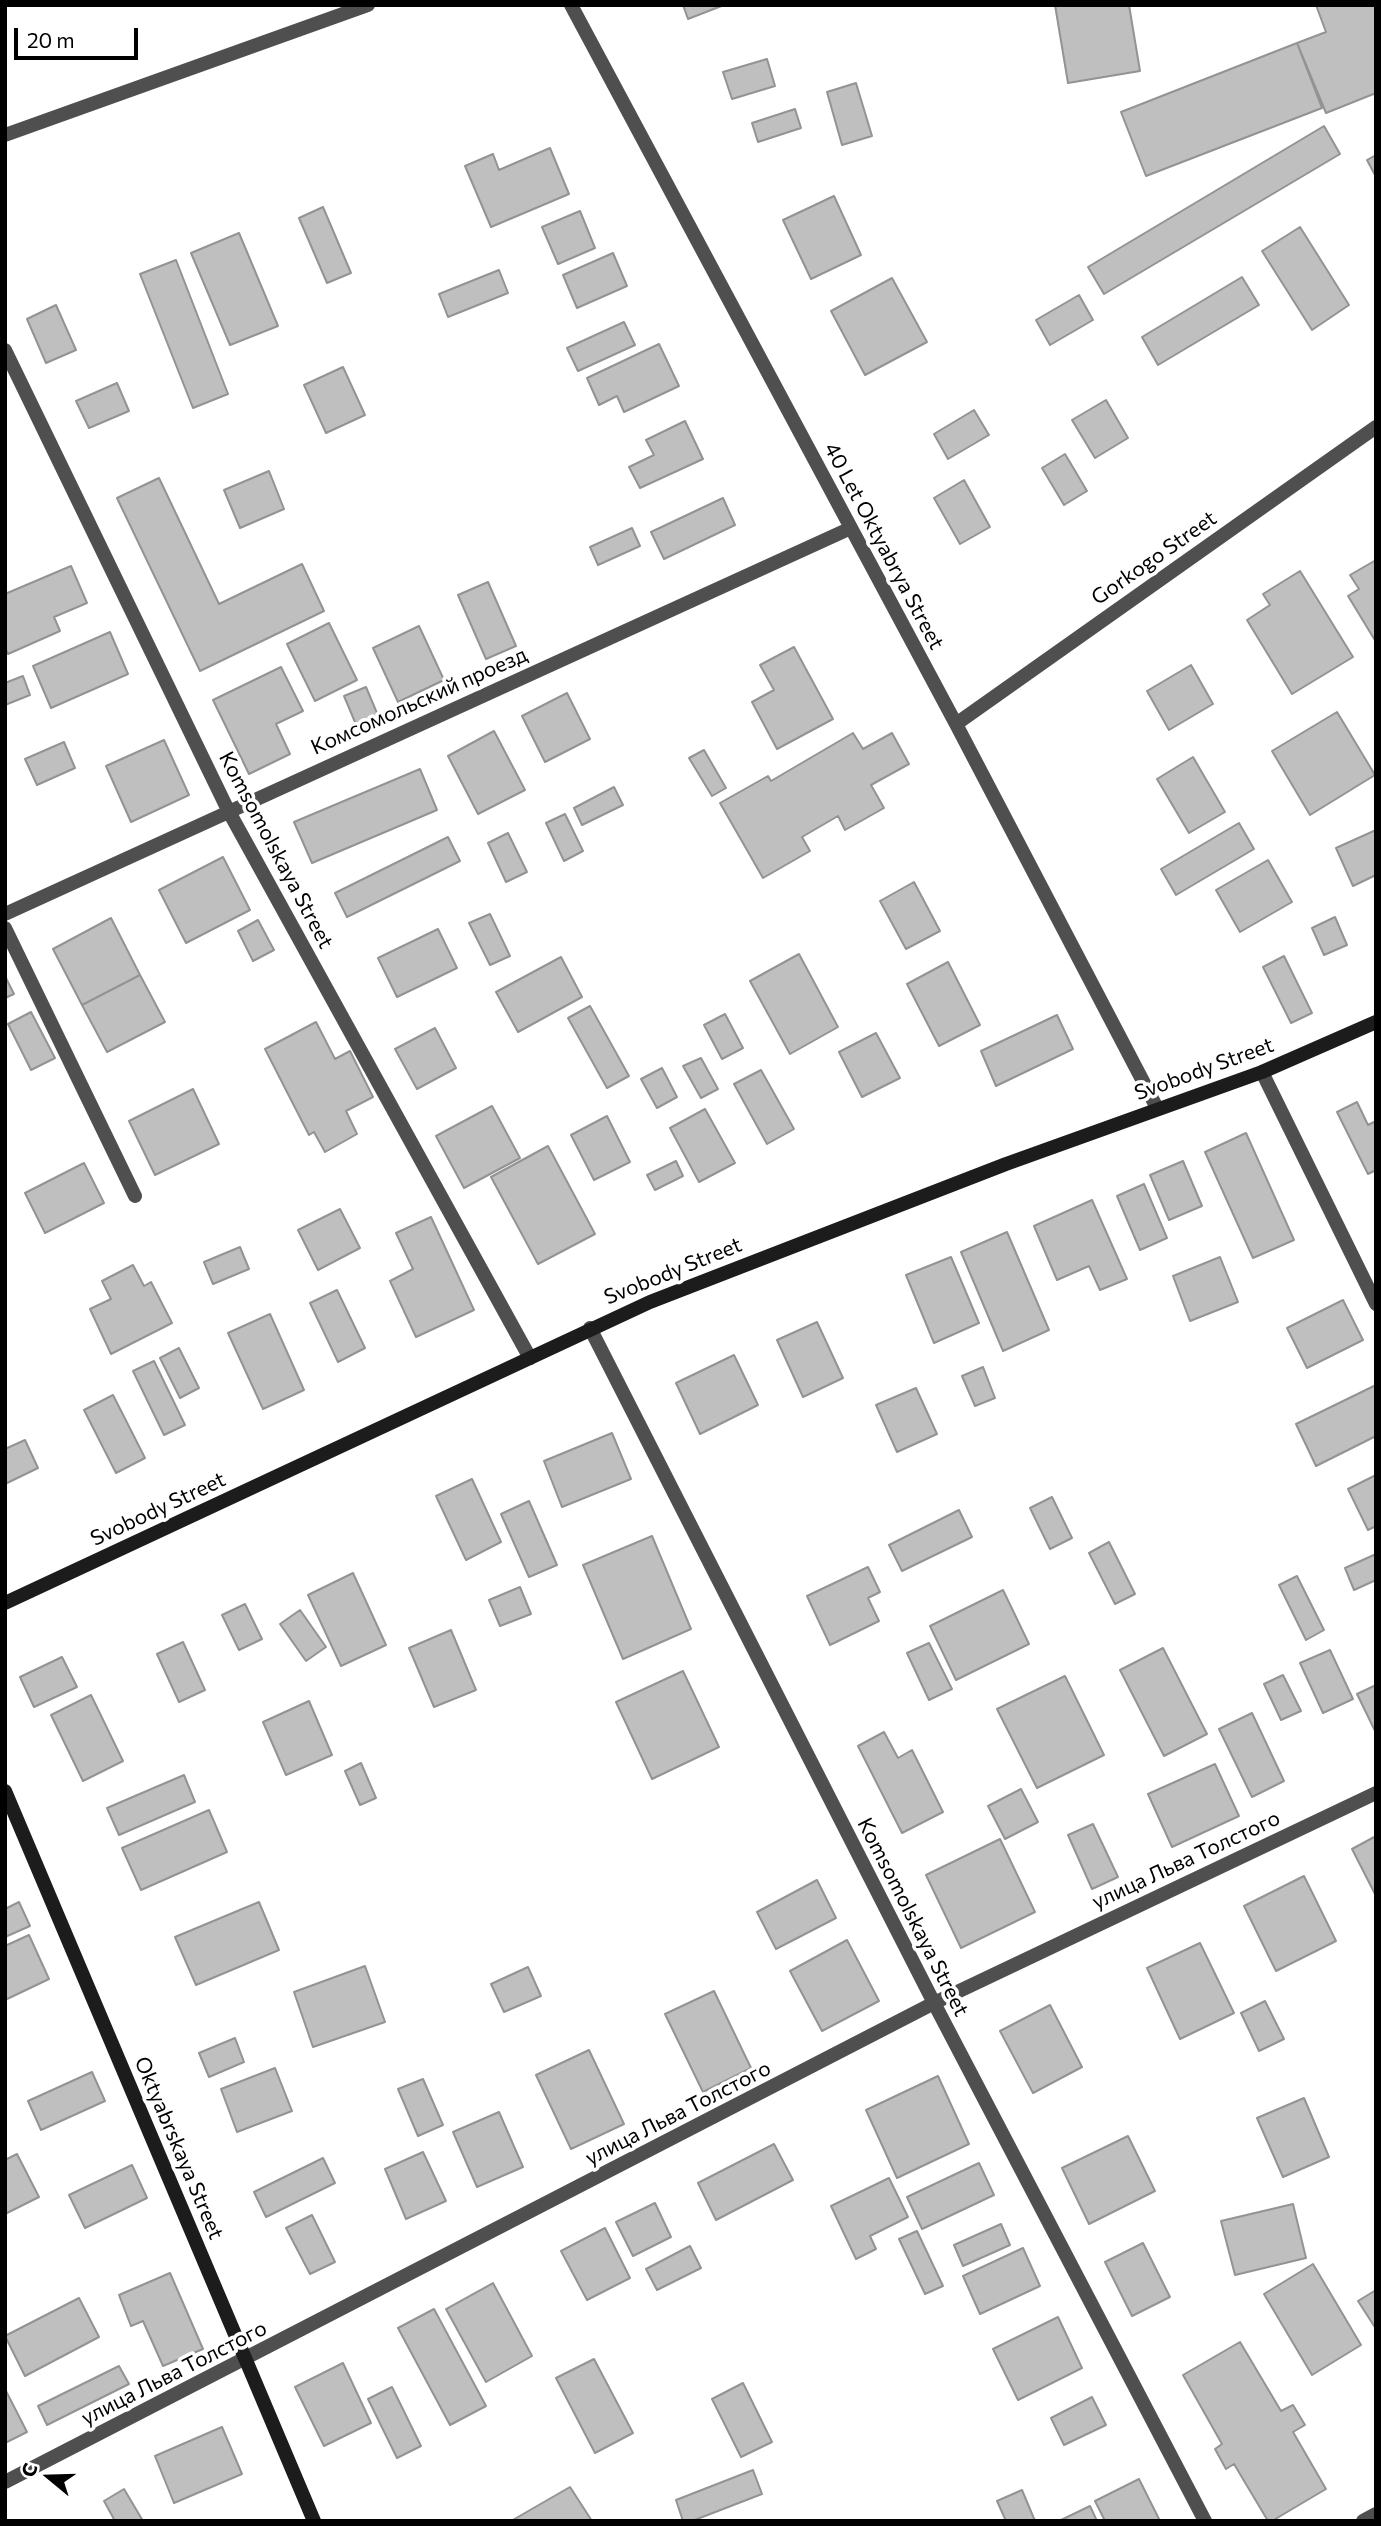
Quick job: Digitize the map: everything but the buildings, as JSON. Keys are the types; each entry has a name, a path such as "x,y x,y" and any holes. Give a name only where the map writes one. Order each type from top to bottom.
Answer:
{"street":[{"path":"5,135 368,5"},
{"name":"40 Let Oktyabrya Street","path":"571,5 956,724 1157,1108"},
{"name":"Komsomolskaya Street","path":"5,350 228,810 530,1359"},
{"name":"Gorkogo Street","path":"956,724 1376,427"},
{"name":"Комсомольский проезд","path":"5,914 851,528"},
{"path":"5,928 135,1196"},
{"name":"Svobody Street","path":"5,1603 530,1359 590,1328 663,1297 1157,1108 1262,1072 1376,1022"},
{"path":"1262,1072 1376,1304"},
{"name":"Komsomolskaya Street","path":"590,1328 934,2003 1205,2521"},
{"name":"Oktyabrskaya Street","path":"5,1791 314,2521"},
{"name":"улица Льва Толстого","path":"5,2482 247,2360 934,2003 1376,1793"},
{"path":"1363,2521 1376,2514"}]}
